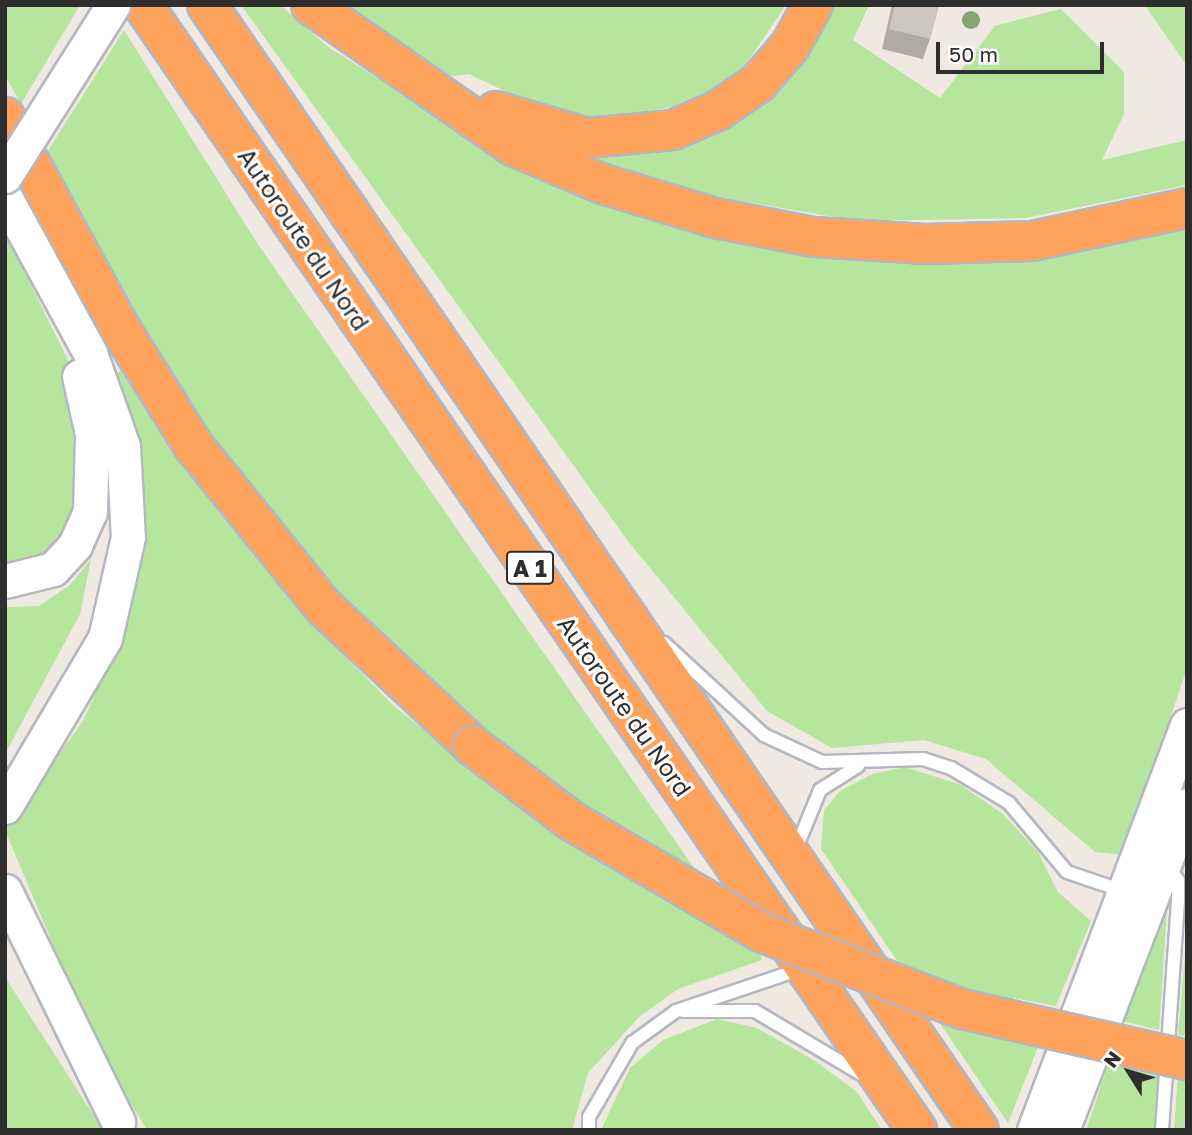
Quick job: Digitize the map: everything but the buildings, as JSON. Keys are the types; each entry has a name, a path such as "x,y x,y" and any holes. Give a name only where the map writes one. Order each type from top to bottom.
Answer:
{"highway":[{"name":"Autoroute du Nord","path":"143,5 808,967 912,1122"},
{"name":"A 1","path":"207,5 978,1127"},
{"path":"312,5 513,146 603,184 715,218 814,237 1032,241 1187,208"},
{"path":"452,101 587,138 673,130 758,83 790,46 813,5"},
{"path":"5,117 123,333 193,445 323,606 473,746 570,820 761,932 961,1009 1187,1060"}],"main road":[{"path":"5,146 96,5"},
{"path":"5,176 113,5"},
{"path":"5,807 105,638 128,537 123,446 64,297 12,210"},
{"path":"5,581 38,578 64,558 82,532 92,494 92,434 75,362 12,210"},
{"path":"1034,1130 1117,899 1187,724"},
{"path":"1062,1130 1187,805"},
{"path":"5,891 121,1126"},
{"path":"1016,1130 1067,1000 1117,899"},
{"path":"5,939 121,1126"}],"lane":[{"path":"618,600 764,735 822,762 865,764 923,759 978,781 1031,824 1067,873 1117,899"},
{"path":"793,858 820,790 865,764"},
{"path":"1162,1130 1178,900 1178,880 1163,862"},
{"path":"589,1130 589,1117 632,1043 676,1011 808,967"},
{"path":"676,1011 755,1010 859,1073 912,1122"}],"green space":[{"path":"5,5 80,5 21,104 5,75"},
{"path":"241,5 280,5 328,47 504,157 590,195 1047,254 1187,228 1187,668 1124,855 1095,852 986,759 924,740 832,748 767,711 628,541"},
{"path":"342,5 786,5 744,67 694,101 636,116 559,117 469,74 445,77"},
{"path":"833,5 869,5 853,40 940,98 995,26 1061,9 1124,72 1124,114 1102,160 1187,140 1187,185 1026,218 858,221 722,198 569,152 645,150 707,138 770,99 810,49"},
{"path":"1145,5 1187,5 1187,66"},
{"path":"124,30 257,243 699,875 587,808 483,731 320,588 198,427 104,271 46,154"},
{"path":"5,233 68,360 81,415 84,500 54,549 33,563 5,563"},
{"path":"123,369 177,458 328,639 394,706 483,777 758,949 762,960 678,989 639,1017 588,1073 572,1130 147,1130 93,1040 5,830 83,721 124,631 144,531 143,475 115,375"},
{"path":"91,559 80,614 5,754 5,607 39,606 70,585"},
{"path":"905,767 961,785 1004,815 1038,852 1058,892 1091,921 1056,1006 1014,998 997,1035 1038,1047 1008,1123 821,849 824,810 840,791 872,774"},
{"path":"1167,909 1159,1030 1122,1021"},
{"path":"1187,933 1187,1036 1178,1035"},
{"path":"5,977 103,1130 5,1130"},
{"path":"717,1019 757,1028 815,1061 856,1091 882,1130 601,1130 630,1068 663,1040"},
{"path":"1109,1062 1158,1071 1155,1130 1086,1130"},
{"path":"1178,1073 1187,1073 1187,1130 1174,1130"}]}
